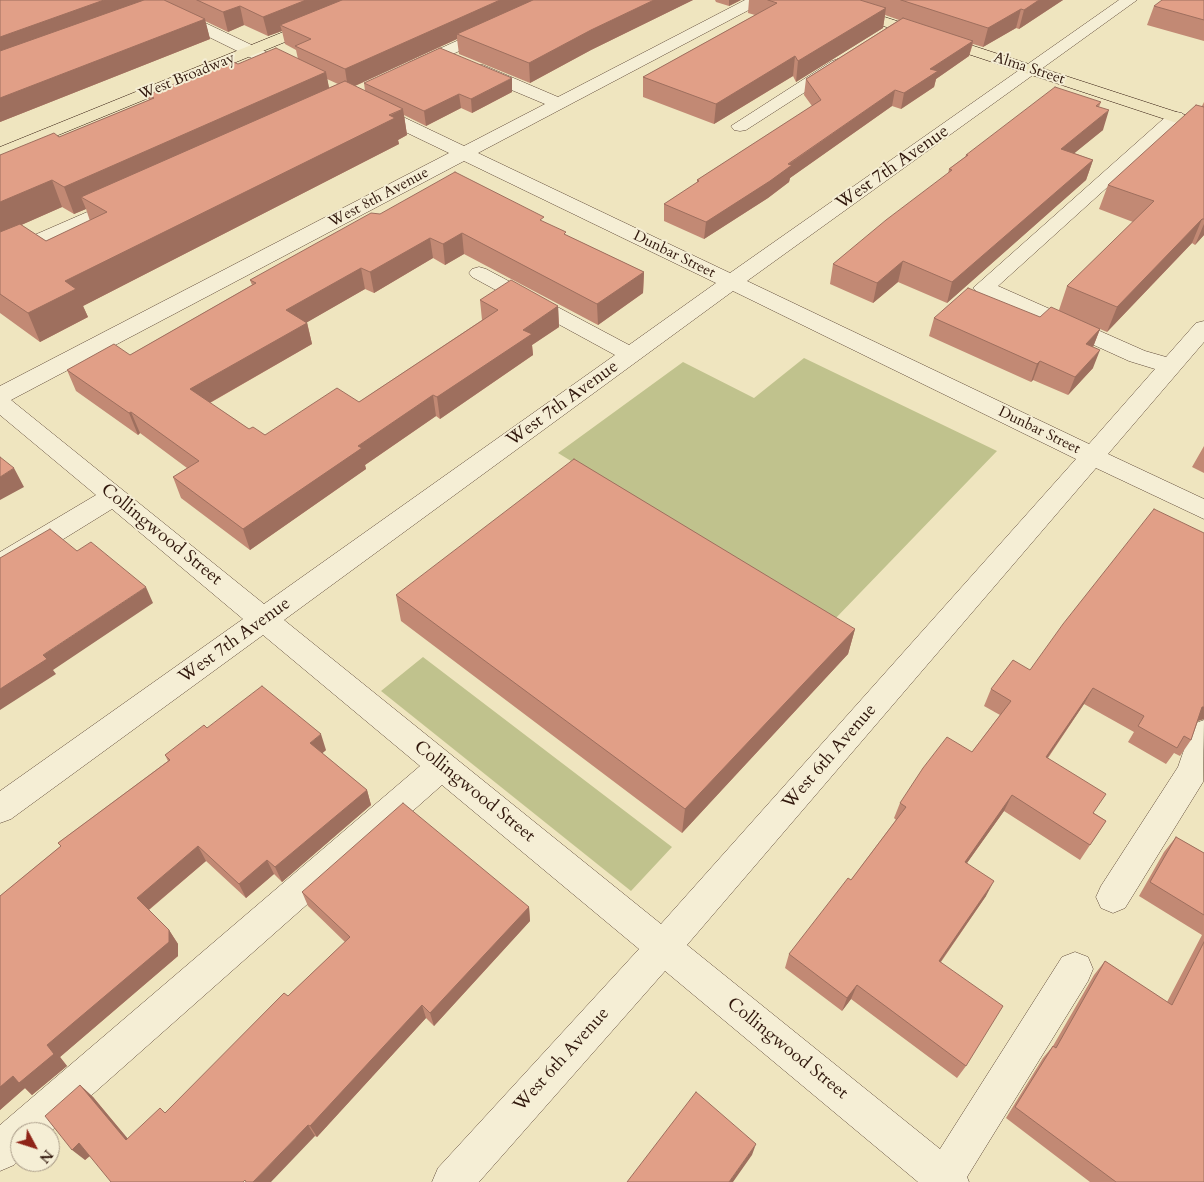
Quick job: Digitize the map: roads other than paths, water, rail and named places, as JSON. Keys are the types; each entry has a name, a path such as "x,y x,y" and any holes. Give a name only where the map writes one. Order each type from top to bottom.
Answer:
{"main road":[{"name":"West Broadway","path":"0,154 375,0"},
{"name":"Alma Street","path":"801,0 826,8 855,12 1204,127"},
{"name":"Alma Street","path":"839,0 855,12"}],"street":[{"path":"399,73 559,0"},
{"name":"West 8th Avenue","path":"0,396 757,0"},
{"name":"West 7th Avenue","path":"0,809 1128,0"},
{"path":"159,7 313,81"},
{"path":"882,36 897,26"},
{"path":"441,54 559,104"},
{"path":"740,126 848,57"},
{"name":"Dunbar Street","path":"358,102 1204,510"},
{"path":"1169,366 1137,356 984,288 1176,117"},
{"path":"0,258 143,193"},
{"path":"479,273 631,355"},
{"name":"West 6th Avenue","path":"452,1182 663,948 1204,328"},
{"name":"Collingwood Street","path":"0,402 946,1180"},
{"path":"0,565 114,496"},
{"path":"1113,897 1192,772 1204,733"},
{"path":"34,1122 442,766"},
{"path":"946,1180 1075,969"},
{"path":"0,1151 10,1142"}]}
